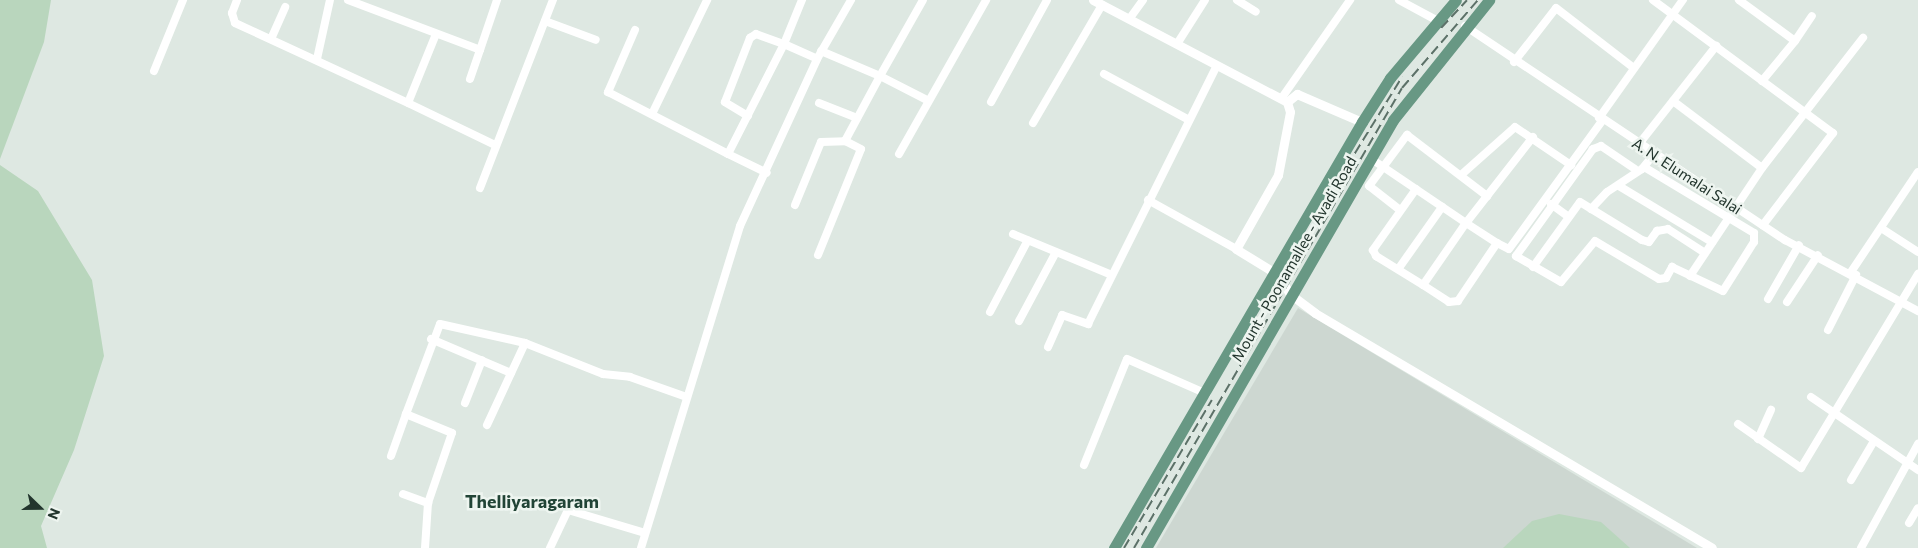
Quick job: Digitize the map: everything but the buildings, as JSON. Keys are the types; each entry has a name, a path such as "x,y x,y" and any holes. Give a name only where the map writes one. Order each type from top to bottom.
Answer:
{"main road":[{"name":"Mount - Poonamallee - Avadi Road","path":"1114,548 1277,274 1362,122 1390,78 1456,0"},
{"name":"Mount - Poonamallee - Avadi Road","path":"1146,548 1290,294 1370,158 1421,80 1489,0"}],"street":[{"path":"154,71 183,0"},
{"path":"237,0 232,19 495,145"},
{"path":"317,59 330,0"},
{"path":"348,0 480,50"},
{"path":"480,188 495,145 553,0"},
{"path":"652,114 707,0"},
{"path":"728,154 784,44 802,0"},
{"path":"641,548 684,396 713,321 740,226 767,173 819,55 851,0"},
{"path":"845,141 856,118 923,0"},
{"path":"899,154 927,100 986,0"},
{"path":"992,102 1048,0"},
{"path":"1093,0 1130,18 1216,67 1284,100 1290,112 1278,175 1236,249"},
{"path":"1130,18 1143,0"},
{"path":"1177,44 1205,0"},
{"path":"1237,0 1256,12"},
{"path":"1284,100 1350,0"},
{"path":"1399,0 1438,20"},
{"path":"1514,62 1562,0"},
{"path":"1653,0 1806,115 1833,132 1763,225"},
{"path":"1370,158 1466,223 1509,249 1572,165 1634,68 1683,0"},
{"path":"470,79 494,1"},
{"path":"1744,2 1795,40"},
{"path":"1033,122 1102,5"},
{"path":"271,39 285,7"},
{"path":"1556,8 1634,68"},
{"path":"1762,82 1812,16"},
{"path":"545,21 596,40"},
{"name":"A. N. Elumalai Salai","path":"1465,26 1514,62 1734,208 1799,245 1854,273 1918,311"},
{"path":"635,30 607,90 767,173"},
{"path":"408,103 436,34"},
{"path":"748,116 725,102 750,38 756,34 880,76 927,100"},
{"path":"1690,276 1762,168 1806,115 1863,38"},
{"path":"1639,144 1716,46"},
{"path":"1048,347 1062,315 1088,324 1148,200 1216,67"},
{"path":"1104,74 1189,120"},
{"path":"1284,100 1297,94 1362,122"},
{"path":"1673,102 1762,168"},
{"path":"819,103 856,118"},
{"path":"1460,175 1510,129 1521,128 1572,165"},
{"path":"1400,210 1369,190 1382,166 1407,135 1487,196"},
{"path":"1423,285 1466,223 1533,137"},
{"path":"795,206 822,142 845,141 860,152 818,255"},
{"path":"1636,170 1601,146 1595,148 1514,254 1561,282 1595,241 1658,279 1666,278 1672,267 1716,291 1725,289 1755,238 1751,230 1644,167"},
{"path":"1591,208 1636,170 1644,167 1654,154"},
{"path":"1828,330 1854,273 1918,172"},
{"path":"1619,186 1712,242"},
{"path":"1416,189 1373,250 1423,285 1449,302 1458,301 1497,243"},
{"path":"1148,200 1277,274 1290,294 1506,429 1616,488 1712,548"},
{"path":"1533,267 1580,202 1645,242 1660,229 1668,229 1705,253"},
{"path":"1552,204 1570,216"},
{"path":"1399,268 1442,207"},
{"path":"1881,228 1918,252"},
{"path":"1013,234 1112,275"},
{"path":"990,312 1028,240"},
{"path":"1768,299 1799,245"},
{"path":"1019,321 1056,252"},
{"path":"1787,302 1818,255"},
{"path":"1738,424 1800,468 1832,411 1918,274"},
{"path":"392,456 431,339 437,326 447,322 525,343 603,374 630,377 684,396"},
{"path":"431,339 511,372"},
{"path":"487,425 525,343"},
{"path":"1084,465 1127,359 1207,394"},
{"path":"465,403 482,360"},
{"path":"1811,397 1918,470"},
{"path":"1758,439 1771,410"},
{"path":"406,414 452,433 428,503 425,548"},
{"path":"1851,480 1874,440"},
{"path":"1860,548 1918,444"},
{"path":"403,494 428,503"},
{"path":"1909,523 1918,508"},
{"path":"550,548 568,510 645,533"}],"shaded area":[{"path":"1298,308 1697,548 1156,548"}],"green space":[{"path":"0,0 51,0 44,42 0,159"},
{"path":"0,165 38,191 92,280 104,356 74,450 41,526 47,548 0,548"},
{"path":"1559,514 1601,522 1630,548 1503,548 1532,521"}],"railway":[{"path":"1441,28 1467,0"},
{"path":"1134,548 1402,88 1478,0"},
{"path":"1347,166 1402,77"},
{"path":"1124,548 1212,400"}],"district":[{"name":"Thelliyaragaram","path":"532,501"}]}
